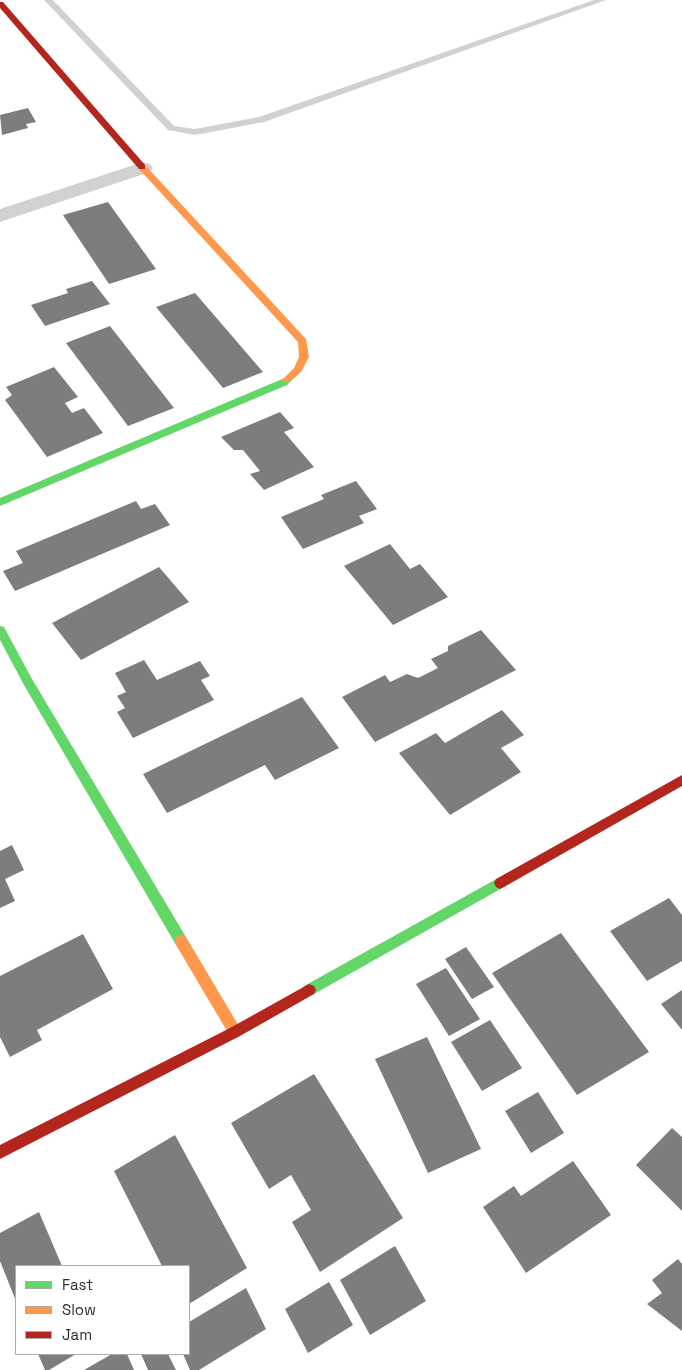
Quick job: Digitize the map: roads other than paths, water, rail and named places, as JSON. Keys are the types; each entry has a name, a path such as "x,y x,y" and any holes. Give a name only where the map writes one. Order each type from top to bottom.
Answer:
{"street":[{"path":"0,4 143,168 302,341 304,357 298,370 284,383 0,502"},
{"path":"0,216 143,168"},
{"path":"0,630 33,690 235,1032"},
{"path":"0,1152 235,1032 682,780"}],"lane":[{"path":"48,0 171,128 195,132 261,120 602,0"}]}
